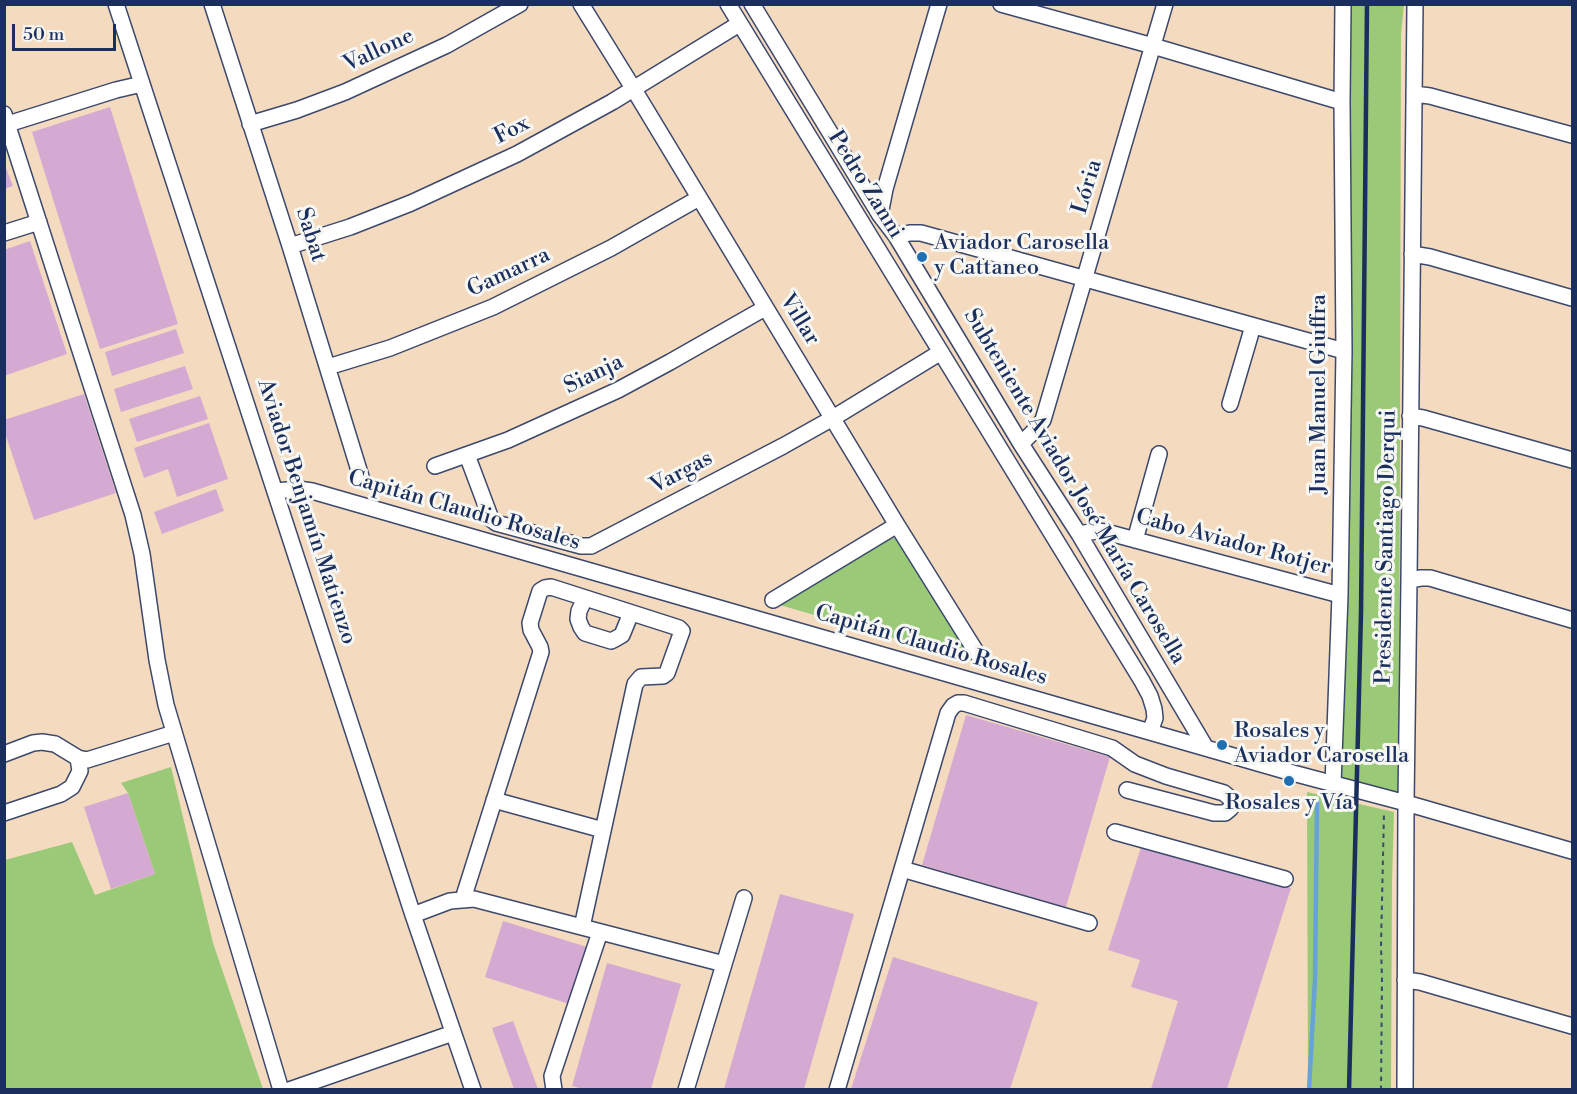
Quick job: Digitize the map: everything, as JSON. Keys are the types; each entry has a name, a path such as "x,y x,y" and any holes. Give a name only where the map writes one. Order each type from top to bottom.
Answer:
{"street":[{"name":"Aviador Benjamín Matienzo","path":"116,4 413,915 473,1089"},
{"name":"Sabat","path":"212,4 362,480"},
{"name":"Vallone","path":"250,124 297,110 354,87 447,45 520,4"},
{"name":"Villar","path":"581,4 980,658"},
{"name":"Pedro Zanni","path":"728,4 1142,681 1154,710 1155,718 1150,732"},
{"name":"Subteniente Aviador José María Carosella","path":"752,4 880,215 896,236 1079,534 1206,748"},
{"path":"880,215 885,189 939,4"},
{"path":"1001,4 1342,102"},
{"name":"Lória","path":"1022,444 1043,420 1165,4"},
{"name":"Juan Manuel Giuffra","path":"1333,784 1340,596 1344,351 1343,4"},
{"name":"Presidente Santiago Derqui","path":"1406,1089 1406,803 1415,4"},
{"name":"Fox","path":"290,246 350,227 411,203 517,154 558,133 739,24"},
{"path":"142,84 6,119 134,515 166,705 281,1089"},
{"path":"1414,94 1430,96 1572,135"},
{"name":"Gamarra","path":"328,367 390,348 493,307 611,248 699,198"},
{"path":"4,233 39,222"},
{"path":"896,236 921,233 1344,351"},
{"path":"1412,254 1430,257 1572,298"},
{"name":"Sianja","path":"435,466 508,440 618,390 765,308"},
{"path":"1230,404 1253,326"},
{"name":"Vargas","path":"467,455 491,519 496,523 581,546 591,546 833,418 941,352"},
{"path":"1410,416 1572,460"},
{"path":"1135,540 1159,454"},
{"name":"Capitán Claudio Rosales","path":"276,491 298,489 312,491 1572,852"},
{"path":"773,600 897,525"},
{"name":"Cabo Aviador Rotjer","path":"1079,534 1106,532 1340,596"},
{"path":"602,575 590,600 579,612 578,619 585,633 611,640 622,635 626,581"},
{"path":"1409,580 1430,579 1572,620"},
{"path":"463,899 541,652 530,623 540,591 551,587 679,628 682,631 667,673 663,676 641,677 635,684 582,927"},
{"path":"837,1089 948,712 953,706 958,703 1112,748 1135,764 1166,776 1224,793 1232,800 1231,808 1225,813 1214,813 1127,790"},
{"path":"4,754 42,742 56,744 78,758 87,760 174,733"},
{"path":"4,813 61,794 72,786 80,771 78,758"},
{"path":"494,800 603,830"},
{"path":"1115,832 1285,879"},
{"path":"902,869 1089,923"},
{"path":"686,1089 744,898"},
{"path":"413,915 450,901 474,899 723,963"},
{"path":"554,1089 552,1076 600,932"},
{"path":"1405,980 1420,982 1572,1026"},
{"path":"289,1089 453,1033"}],"path":[{"path":"1382,1089 1381,946 1385,798"}],"green space":[{"path":"1343,5 1404,5 1401,34 1399,796 1342,781 1340,595"},
{"path":"896,538 903,544 975,662 780,605 887,539"},
{"path":"171,767 213,943 263,1089 5,1090 5,860 72,842 95,895 155,874 128,793 121,783"},
{"path":"1307,792 1394,812 1391,1089 1308,1089"}],"building":[{"path":"110,107 178,324 100,349 32,132"},
{"path":"4,163 13,186 4,189"},
{"path":"30,241 67,354 4,376 4,250"},
{"path":"176,329 184,353 112,376 105,352"},
{"path":"185,366 193,389 121,412 114,389"},
{"path":"84,394 116,493 34,520 4,430 4,420"},
{"path":"200,396 208,419 137,442 129,419"},
{"path":"209,423 228,479 177,497 168,469 144,478 134,448"},
{"path":"216,489 224,511 162,534 154,512"},
{"path":"966,715 1110,757 1066,907 922,865"},
{"path":"128,793 155,874 111,889 84,807"},
{"path":"1143,841 1291,888 1227,1089 1151,1089 1178,1001 1131,987 1140,960 1108,950"},
{"path":"780,894 854,914 804,1089 724,1089"},
{"path":"503,921 587,947 569,1004 485,977"},
{"path":"893,957 1038,1002 1010,1089 851,1089"},
{"path":"607,963 681,984 651,1089 583,1089 572,1086"},
{"path":"513,1021 538,1089 514,1089 492,1028"}],"waterway":[{"path":"1309,1090 1315,979 1317,802"}],"railway":[{"path":"1349,1090 1361,613 1367,4"}],"place":[{"name":"Aviador Carosella y Cattaneo","path":"922,257"},
{"name":"Rosales y Aviador Carosella","path":"1222,745"},
{"name":"Rosales y Vía","path":"1289,781"}]}
